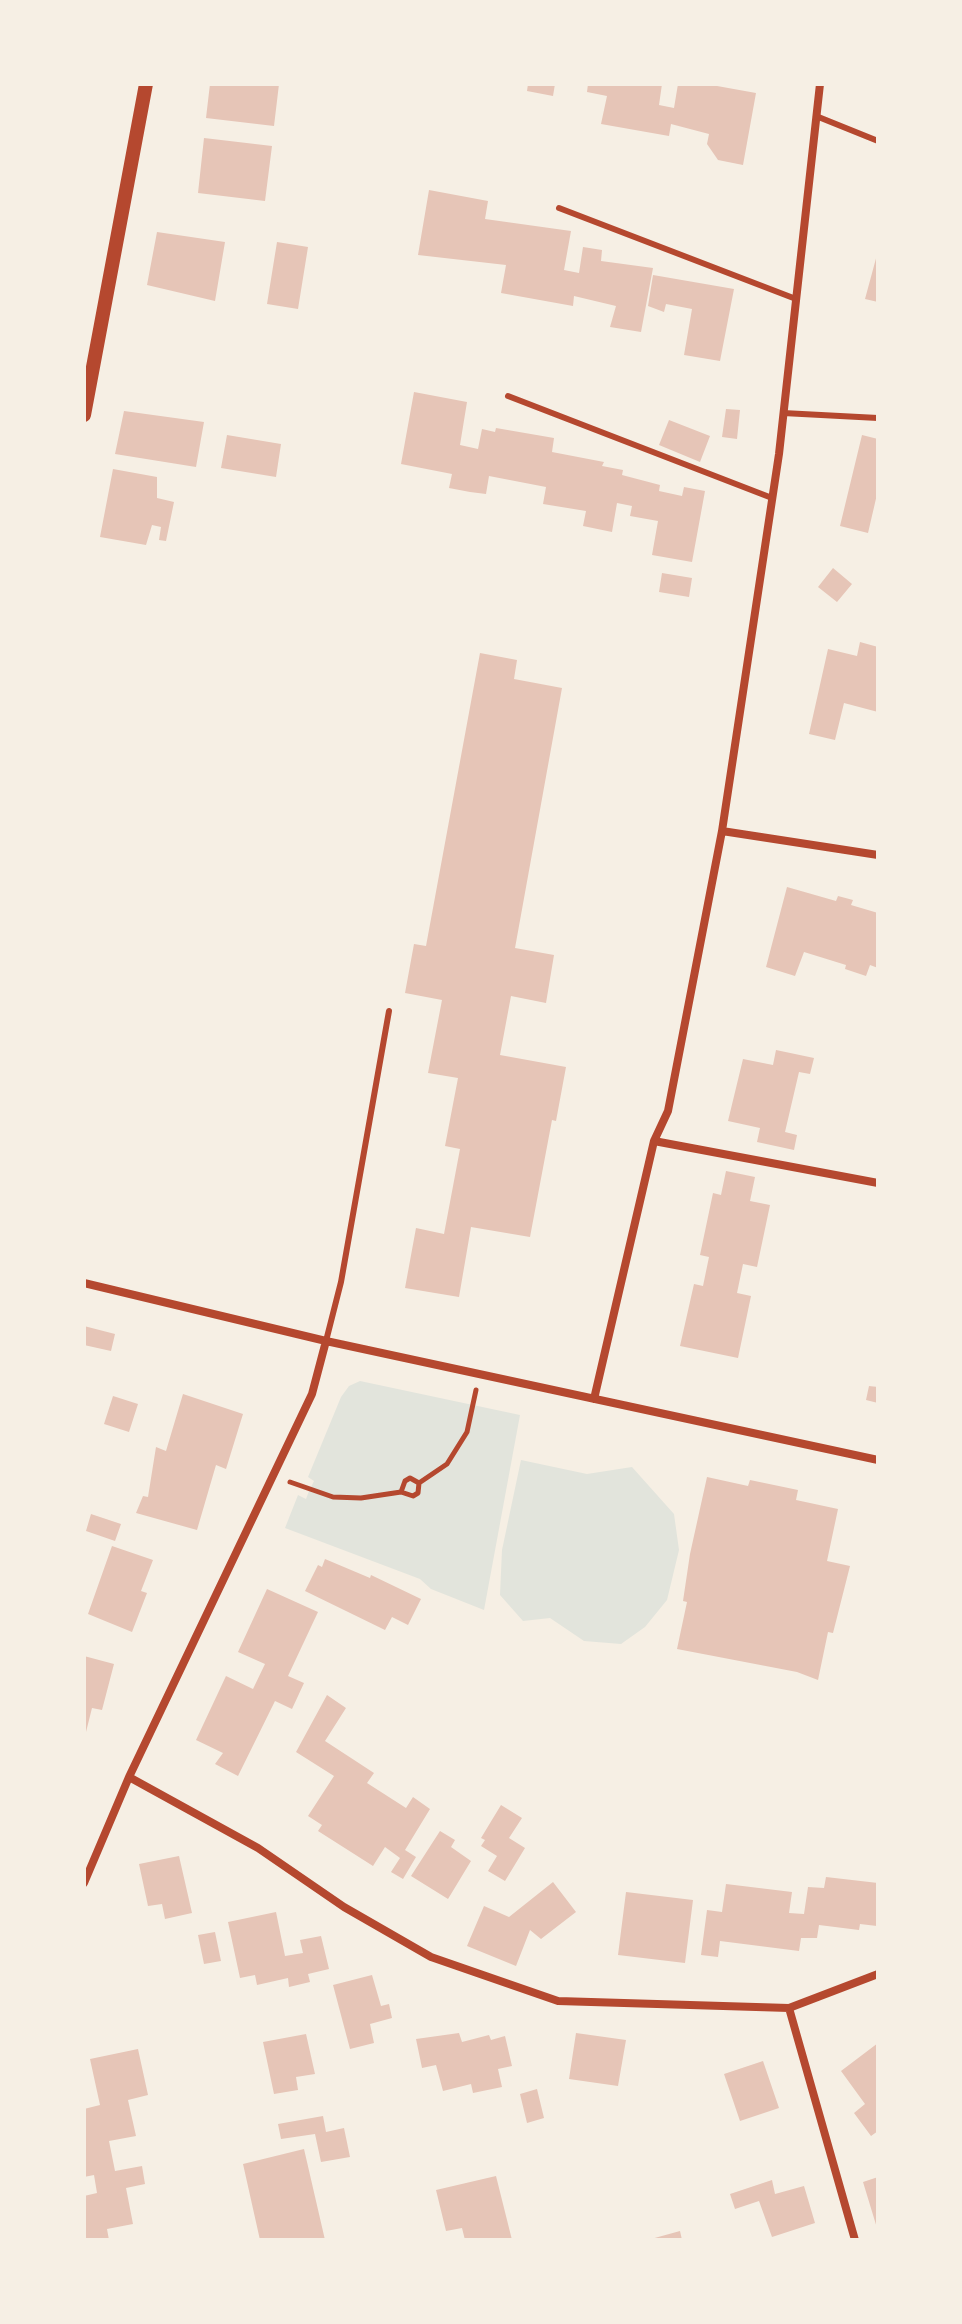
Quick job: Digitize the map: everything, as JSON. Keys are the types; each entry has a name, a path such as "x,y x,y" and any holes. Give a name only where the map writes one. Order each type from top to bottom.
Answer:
{"street":[{"path":"84,415 146,84"},
{"path":"594,1399 654,1141 668,1111 722,831 772,498 820,84"},
{"path":"722,831 878,855"},
{"path":"654,1141 878,1183"},
{"path":"84,1283 326,1341 878,1460"},
{"path":"84,1883 129,1777 312,1394 326,1341"},
{"path":"129,1777 258,1848 344,1907 446,1962 558,2001 789,2008 878,1974"},
{"path":"789,2008 855,2240"}],"lane":[{"path":"816,116 878,141"},
{"path":"559,208 796,299"},
{"path":"508,396 772,498"},
{"path":"783,413 878,418"},
{"path":"326,1341 341,1282 389,1011"}],"path":[{"path":"419,1483 447,1464 467,1432 480,1374"},
{"path":"274,1475 333,1497 361,1498 401,1492 413,1496 420,1489 419,1483"},
{"path":"401,1492 405,1481 410,1478 419,1483"}],"shaded area":[{"path":"360,1381 520,1415 484,1610 431,1589 420,1579 285,1528 298,1495 306,1499 314,1481 308,1477 341,1397 349,1386"},
{"path":"521,1460 587,1474 632,1467 674,1514 679,1550 667,1600 645,1627 621,1644 584,1641 550,1618 523,1621 500,1595 502,1550"}],"building":[{"path":"210,84 279,84 274,126 206,118"},
{"path":"528,84 555,84 553,96 527,91"},
{"path":"588,84 662,84 659,105 674,108 678,84 706,84 756,93 743,165 718,160 707,144 709,134 671,124 669,136 601,124 607,96 587,92"},
{"path":"204,138 272,146 265,201 198,193"},
{"path":"429,190 488,201 485,219 571,231 564,270 579,273 583,247 602,250 601,261 653,268 641,332 610,327 616,306 574,296 573,306 501,293 506,265 418,255"},
{"path":"157,232 225,242 215,301 147,285"},
{"path":"277,242 308,247 298,309 267,304"},
{"path":"878,251 878,302 865,299"},
{"path":"653,275 734,289 720,361 684,355 692,309 666,304 664,312 648,306"},
{"path":"414,392 467,402 460,445 478,449 482,429 495,432 496,428 554,438 552,452 604,462 602,466 623,470 622,475 660,485 659,491 682,496 684,487 705,491 692,562 652,555 658,521 630,516 632,506 617,503 612,532 583,526 586,511 543,504 546,487 489,476 486,494 470,492 449,488 452,474 401,464"},
{"path":"726,409 740,410 737,439 722,437"},
{"path":"124,411 204,422 196,467 115,454"},
{"path":"669,420 710,436 700,462 659,445"},
{"path":"227,435 281,444 276,477 221,468"},
{"path":"862,435 878,439 878,490 868,533 840,526"},
{"path":"113,469 157,477 157,498 174,502 166,541 159,540 161,527 152,525 146,545 100,537"},
{"path":"833,568 852,584 837,602 818,587"},
{"path":"662,573 692,578 689,597 659,592"},
{"path":"860,642 878,647 878,712 844,703 835,740 809,734 828,649 857,656"},
{"path":"480,653 517,660 514,679 562,688 515,948 554,955 546,1003 511,996 500,1055 566,1067 556,1121 552,1120 530,1237 471,1227 459,1297 405,1288 416,1228 444,1234 460,1149 445,1146 458,1078 428,1073 442,1000 405,993 414,944 426,946"},
{"path":"787,887 836,901 838,896 853,900 851,905 878,913 878,968 870,965 866,976 845,969 846,965 804,952 795,976 766,967"},
{"path":"776,1050 814,1058 810,1074 799,1072 785,1132 797,1135 794,1150 757,1142 760,1128 728,1121 743,1059 773,1065"},
{"path":"726,1171 755,1177 750,1201 770,1205 757,1267 743,1264 737,1293 751,1296 738,1358 680,1346 694,1284 703,1286 709,1257 700,1255 713,1193 721,1195"},
{"path":"84,1326 115,1334 111,1351 84,1345"},
{"path":"869,1386 878,1387 878,1403 866,1400"},
{"path":"183,1394 243,1414 226,1469 216,1465 197,1530 136,1513 143,1496 148,1497 156,1447 166,1451"},
{"path":"113,1396 138,1404 129,1432 104,1424"},
{"path":"707,1477 748,1486 750,1480 798,1490 796,1500 838,1509 827,1561 850,1566 833,1633 828,1632 818,1680 797,1672 677,1649 687,1602 683,1601 690,1554"},
{"path":"91,1514 121,1524 115,1541 86,1531"},
{"path":"112,1546 153,1560 141,1591 147,1593 132,1632 88,1614"},
{"path":"325,1559 370,1578 371,1575 421,1599 408,1625 392,1617 385,1630 305,1591 318,1565 322,1567"},
{"path":"267,1589 318,1612 288,1676 304,1683 292,1709 275,1701 238,1776 215,1764 223,1753 196,1740 226,1676 253,1689 265,1664 238,1652"},
{"path":"84,1656 114,1664 102,1710 92,1708 85,1736"},
{"path":"327,1695 346,1708 325,1741 374,1773 367,1783 406,1808 413,1797 430,1809 405,1850 416,1857 403,1879 391,1872 400,1858 385,1847 373,1866 318,1831 322,1825 308,1816 334,1776 296,1752"},
{"path":"501,1805 522,1818 509,1838 525,1848 505,1881 488,1871 497,1856 481,1846 485,1840 481,1838"},
{"path":"440,1831 455,1840 451,1847 471,1861 448,1899 411,1876"},
{"path":"179,1856 192,1913 165,1919 162,1904 148,1906 139,1864"},
{"path":"826,1877 878,1883 877,1926 860,1924 859,1930 819,1925 817,1938 801,1938 799,1951 720,1941 718,1957 701,1955 707,1910 722,1912 726,1884 792,1892 789,1913 804,1914 808,1887 824,1888"},
{"path":"553,1882 576,1912 541,1939 530,1930 516,1966 467,1946 484,1906 509,1917"},
{"path":"626,1892 693,1900 685,1963 618,1955"},
{"path":"276,1912 285,1956 303,1953 300,1940 321,1936 329,1969 308,1974 310,1982 289,1987 288,1978 257,1985 255,1975 240,1978 228,1922"},
{"path":"215,1932 221,1961 204,1964 198,1935"},
{"path":"372,1975 381,2006 389,2004 392,2018 370,2024 374,2043 350,2049 333,1985"},
{"path":"459,2033 462,2042 489,2035 491,2040 505,2036 512,2066 498,2069 502,2087 473,2093 471,2084 443,2091 436,2065 422,2068 416,2039"},
{"path":"576,2033 626,2040 618,2086 569,2079"},
{"path":"306,2034 315,2074 296,2077 298,2090 274,2094 263,2042"},
{"path":"878,2043 878,2131 871,2136 854,2113 865,2104 841,2071"},
{"path":"138,2049 148,2095 128,2100 136,2136 109,2141 115,2171 142,2166 145,2184 126,2188 133,2224 107,2229 109,2240 84,2240 84,2196 97,2193 94,2175 84,2177 84,2109 100,2105 90,2059"},
{"path":"763,2061 779,2108 740,2121 724,2074"},
{"path":"537,2089 544,2118 527,2123 520,2094"},
{"path":"323,2116 326,2132 344,2128 350,2157 321,2162 315,2134 281,2139 278,2124"},
{"path":"304,2149 325,2240 260,2240 243,2164"},
{"path":"496,2176 512,2240 465,2240 462,2228 446,2231 436,2190"},
{"path":"878,2177 878,2228 877,2228 863,2182"},
{"path":"772,2180 775,2194 804,2186 815,2223 772,2237 759,2201 735,2209 730,2194"},
{"path":"680,2231 682,2240 651,2240 651,2239"}]}
